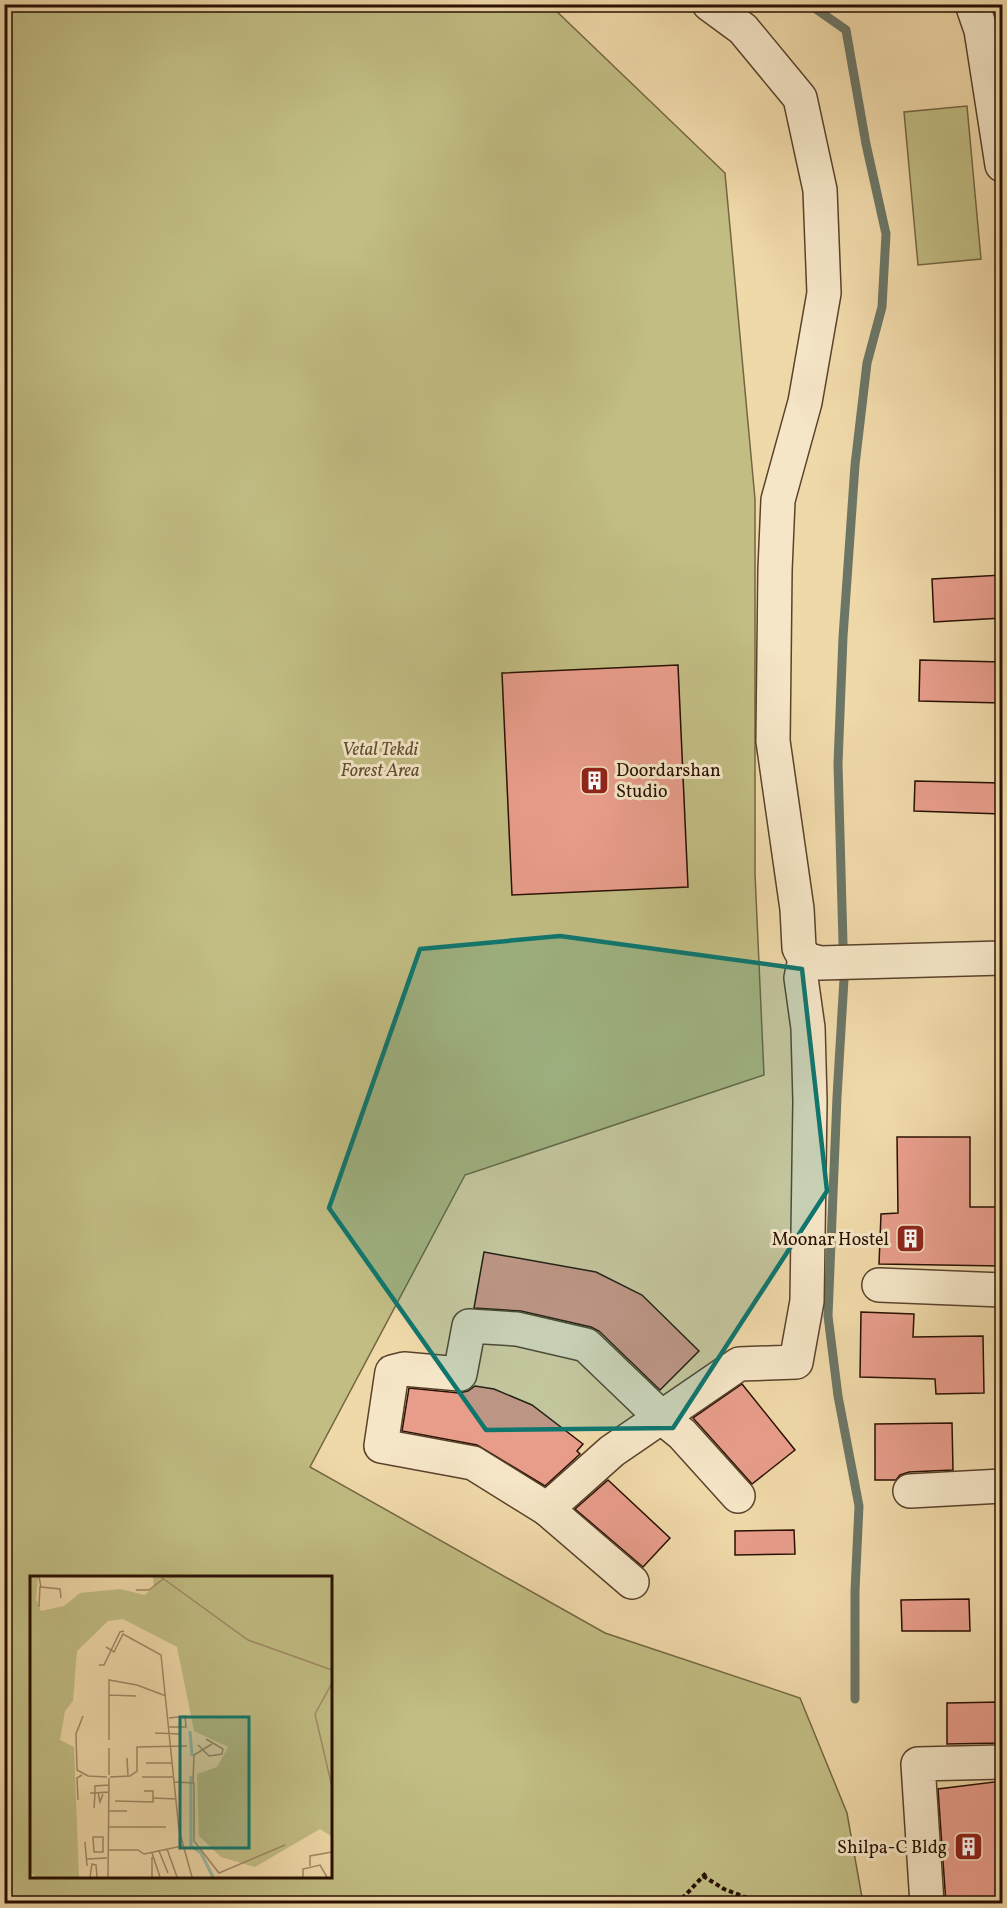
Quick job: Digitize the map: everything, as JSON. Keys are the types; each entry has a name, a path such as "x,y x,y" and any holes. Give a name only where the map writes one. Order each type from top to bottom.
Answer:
{"street":[{"path":"709,4 743,29 800,98 820,190 824,293 805,402 778,500 772,741 797,909 799,948 806,959 816,962 1002,958"},
{"path":"985,20 1002,165"},
{"path":"547,1509 612,1451 739,1364 796,1362 807,1301 810,1101 808,1028 801,978 803,968 816,962"},
{"path":"879,1285 1002,1290"},
{"path":"632,1582 547,1509 473,1463 381,1446 392,1372 404,1369 460,1374 469,1326 517,1329 586,1345 661,1417 682,1434 738,1496"},
{"path":"910,1491 1002,1486"},
{"path":"927,1904 918,1764 1002,1762"}],"path":[{"path":"677,1904 705,1875 724,1889 757,1904"}],"highlighted area":[{"path":"560,936 802,969 827,1191 673,1428 486,1430 329,1208 420,949"}],"green space":[{"name":"Vetal Tekdi Forest Area","path":"5,5 550,5 725,173 755,499 755,874 764,1075 465,1175 310,1467 605,1633 800,1698 847,1813 863,1903 5,1904"},
{"path":"967,106 981,259 918,265 904,112"}],"building":[{"path":"1002,575 1002,618 934,622 932,579"},
{"path":"920,660 1002,662 1002,703 919,701"},
{"name":"Doordarshan Studio","path":"678,665 688,887 512,895 502,673"},
{"path":"915,781 1002,783 1002,814 914,811"},
{"path":"897,1137 970,1137 970,1207 1002,1207 1002,1266 879,1264 881,1214 898,1213"},
{"path":"484,1252 596,1272 642,1295 699,1351 660,1390 599,1331 591,1327 521,1311 474,1308"},
{"path":"861,1312 914,1314 913,1337 983,1336 984,1393 936,1394 935,1379 860,1377"},
{"path":"742,1384 795,1450 752,1484 693,1418"},
{"path":"475,1386 494,1389 532,1405 583,1444 577,1451 580,1454 545,1486 477,1445 402,1431 409,1388 459,1393"},
{"path":"952,1423 953,1470 909,1472 900,1475 896,1480 875,1480 875,1424"},
{"path":"608,1480 670,1538 643,1567 575,1509"},
{"path":"794,1530 795,1554 735,1555 735,1531"},
{"path":"969,1599 970,1631 902,1631 901,1600"},
{"path":"1001,1702 1001,1743 947,1744 947,1703"},
{"name":"Shilpa-C Bldg","path":"1002,1781 1002,1904 946,1904 938,1789"}],"waterway":[{"path":"809,4 846,30 866,144 886,234 882,307 867,363 855,465 843,637 838,764 844,979 828,1316 838,1396 859,1506 855,1591 855,1699"}],"place":[{"name":"Doordarshan Studio","path":"595,780"},
{"name":"Moonar Hostel","path":"910,1239"},
{"name":"Shilpa-C Bldg","path":"968,1847"}]}
